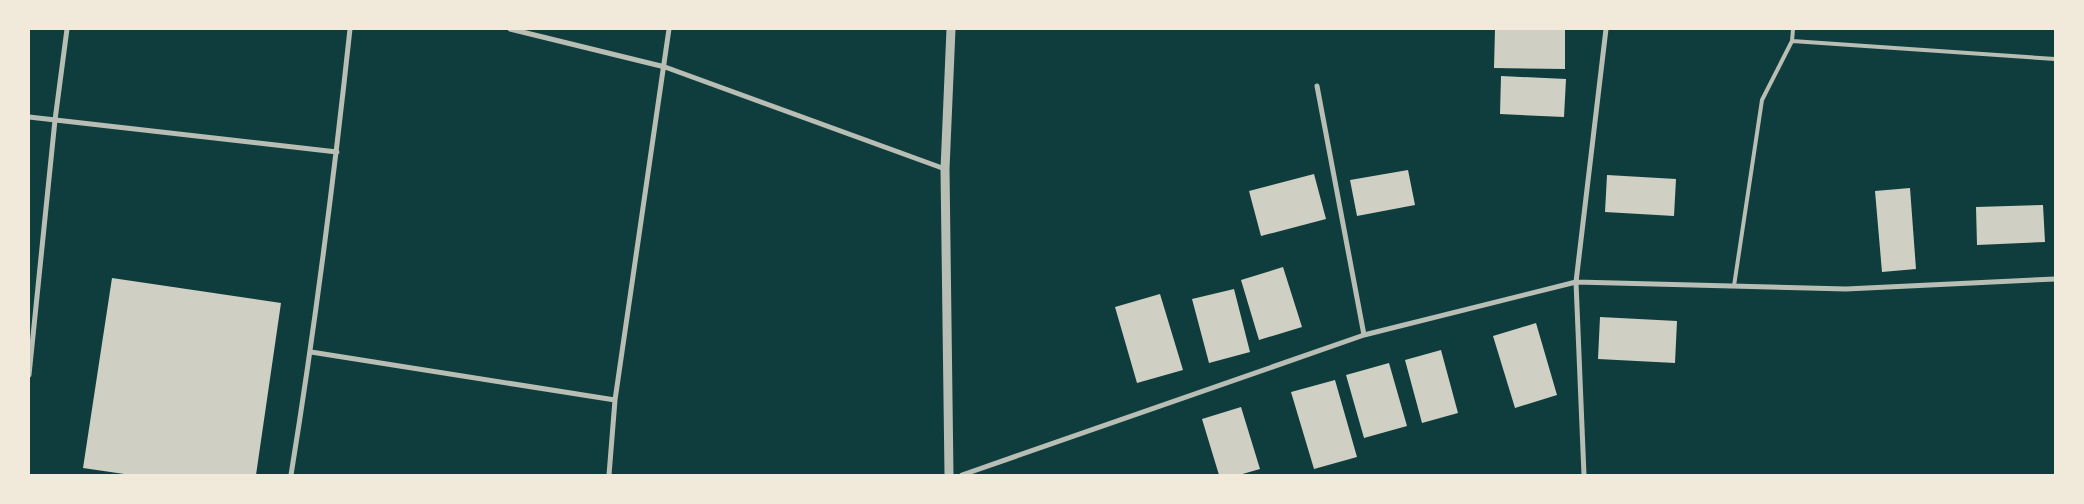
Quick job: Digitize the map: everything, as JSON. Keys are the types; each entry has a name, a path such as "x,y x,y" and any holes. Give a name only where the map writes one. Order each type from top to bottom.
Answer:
{"street":[{"path":"29,375 55,120 67,29"},
{"path":"291,475 311,352 337,152 350,29"},
{"path":"510,29 664,67 945,168"},
{"path":"609,475 615,400 670,29"},
{"path":"949,475 945,168 951,29"},
{"path":"1584,475 1576,282 1606,29"},
{"path":"1317,86 1364,335"},
{"path":"29,117 337,152"},
{"path":"962,475 1364,335 1576,282 1846,288 2055,279"},
{"path":"311,352 615,400"}],"lane":[{"path":"1734,286 1762,100 1792,41 1793,29"},
{"path":"1792,41 2055,58"}],"building":[{"path":"1495,29 1565,29 1565,69 1494,68"},
{"path":"1501,76 1566,79 1564,117 1500,114"},
{"path":"1408,170 1415,205 1357,216 1350,180"},
{"path":"1314,174 1326,219 1261,236 1249,191"},
{"path":"1607,175 1676,179 1674,216 1605,212"},
{"path":"1910,188 1916,269 1882,272 1875,191"},
{"path":"2043,205 2045,242 1977,245 1976,207"},
{"path":"1283,267 1302,327 1259,340 1241,280"},
{"path":"112,278 281,303 256,475 131,475 83,468"},
{"path":"1234,289 1250,352 1209,363 1192,299"},
{"path":"1160,294 1183,370 1137,383 1115,307"},
{"path":"1600,317 1677,321 1675,363 1598,359"},
{"path":"1536,323 1557,395 1515,408 1493,336"},
{"path":"1441,350 1458,413 1422,423 1405,360"},
{"path":"1389,363 1407,426 1364,438 1346,375"},
{"path":"1335,380 1357,457 1314,469 1291,392"},
{"path":"1241,407 1260,469 1239,475 1219,475 1202,419"}]}
